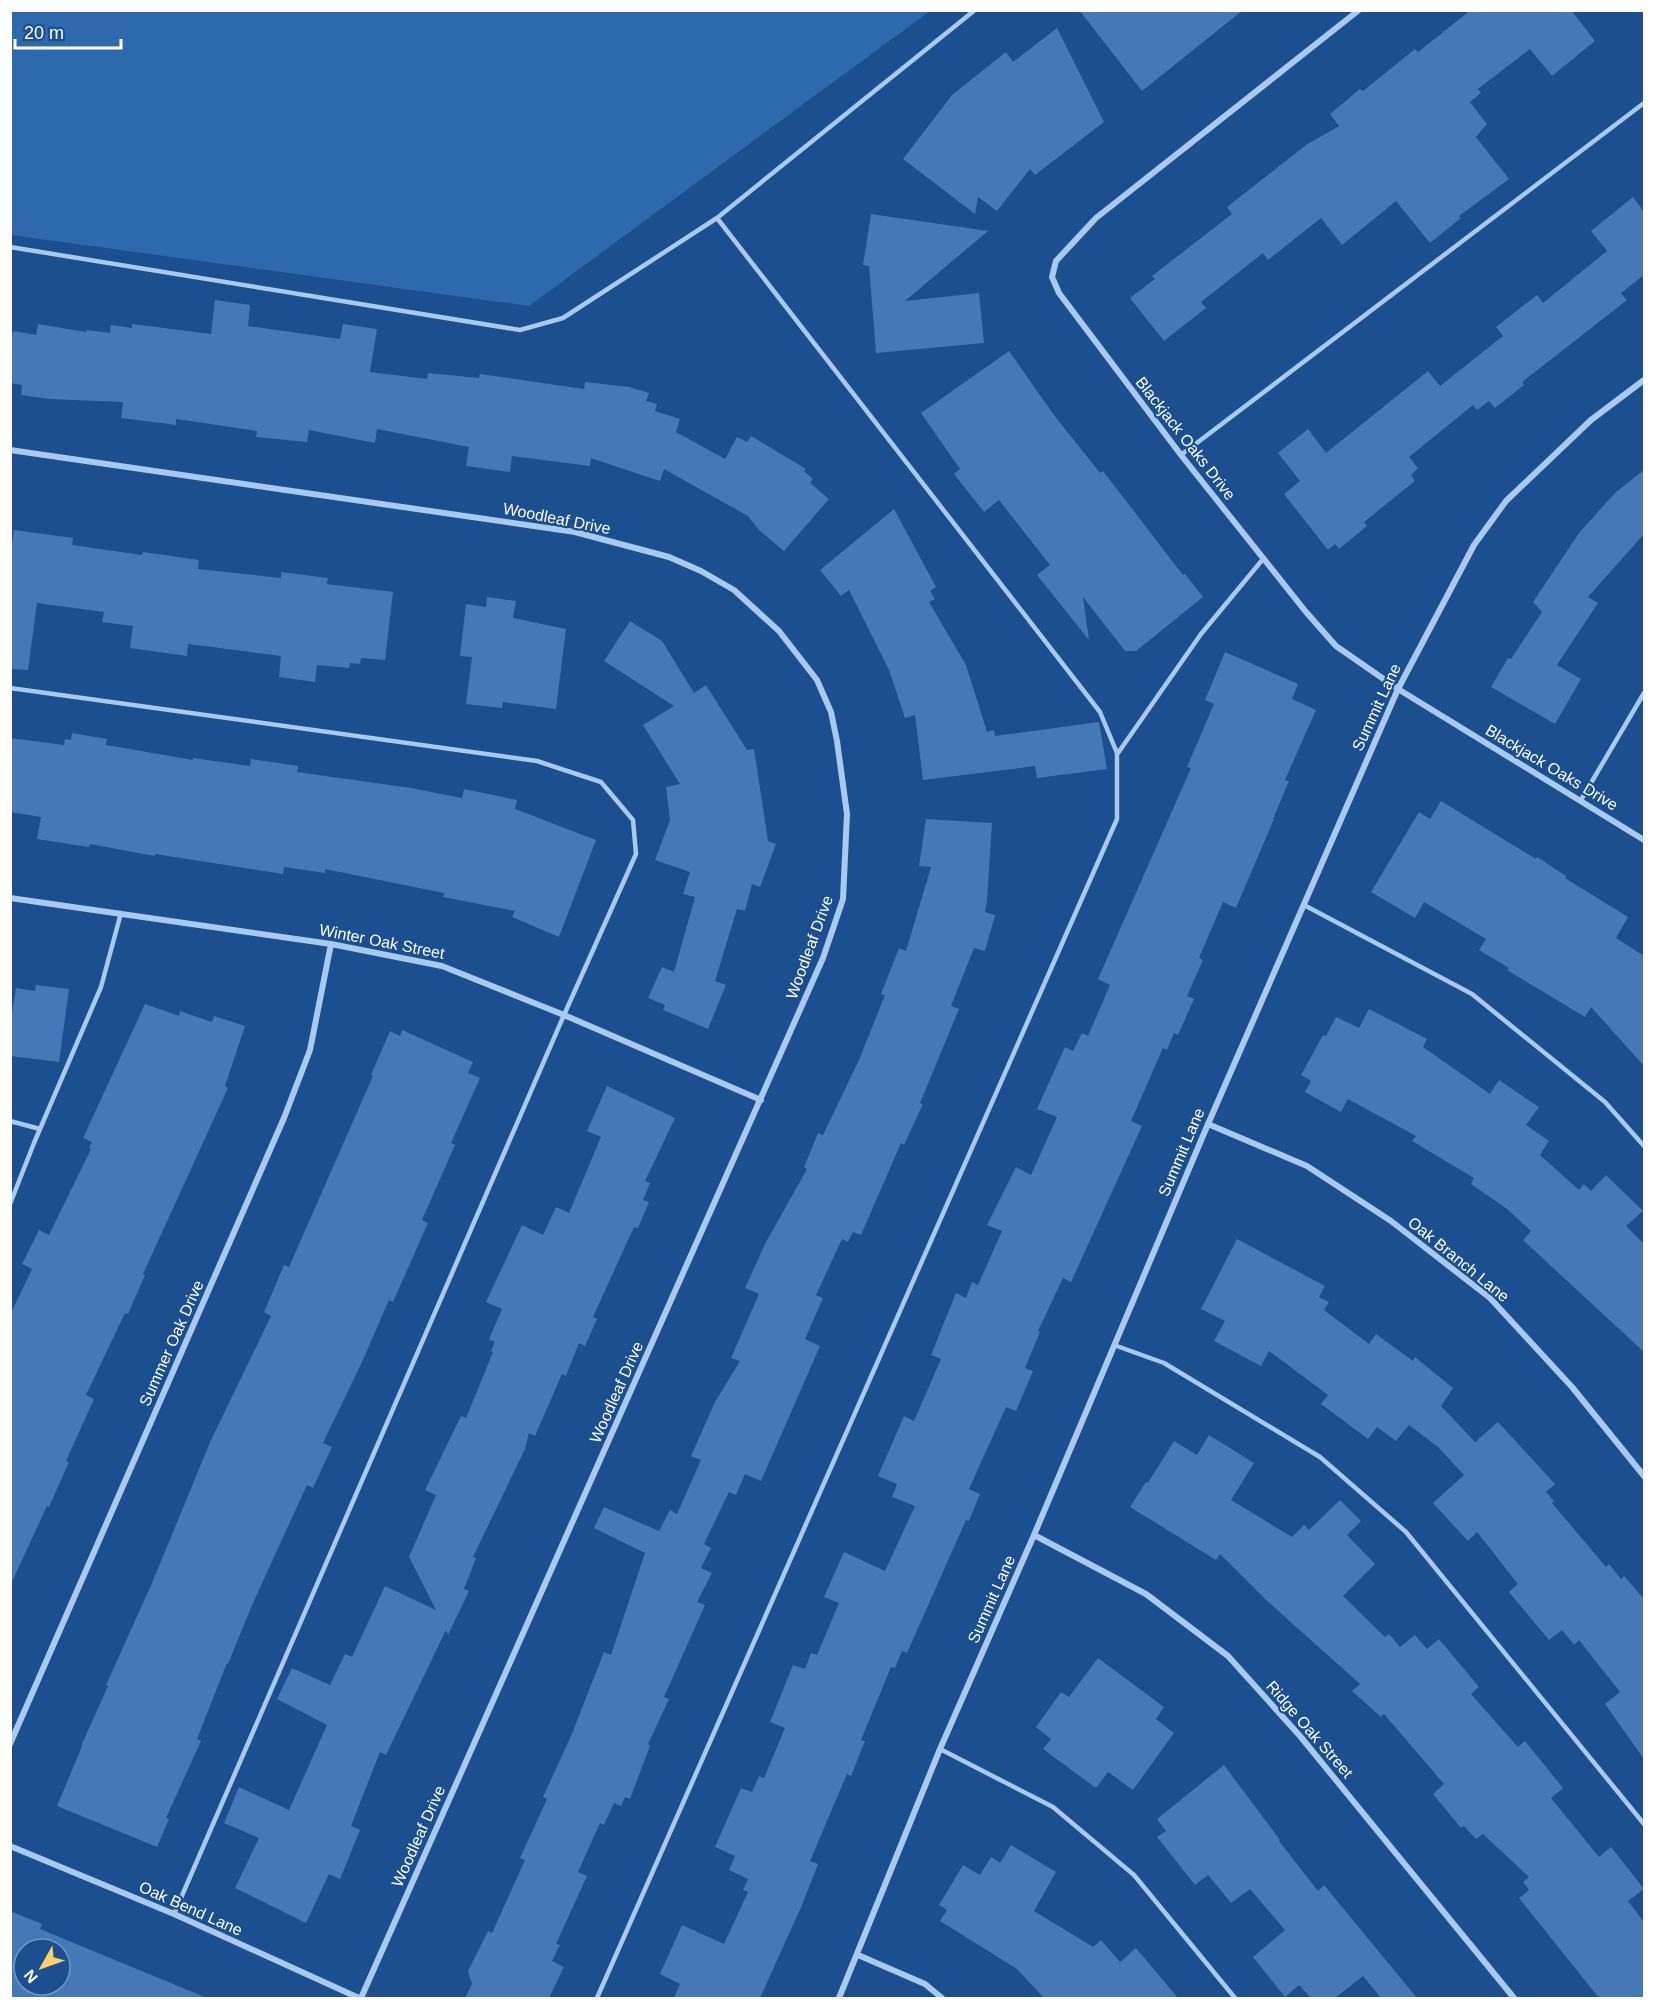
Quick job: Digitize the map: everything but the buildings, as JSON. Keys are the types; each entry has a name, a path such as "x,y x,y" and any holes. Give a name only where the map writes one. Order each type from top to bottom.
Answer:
{"street":[{"name":"Blackjack Oaks Drive","path":"1359,10 1096,218 1056,261 1052,277 1059,293 1181,455 1263,559 1336,646 1364,668 1644,840"},
{"name":"Summit Lane","path":"839,1998 940,1749 1034,1535 1208,1124 1398,689 1474,545 1506,501 1591,420 1644,380"},
{"name":"Woodleaf Drive","path":"10,450 575,532 669,557 701,571 734,590 779,631 816,680 831,712 847,814 843,899 823,958 360,1998"},
{"name":"Winter Oak Street","path":"10,898 331,944 442,966 564,1015 761,1100"},
{"name":"Summer Oak Drive","path":"10,1744 284,1118 310,1050 331,944"},
{"name":"Oak Branch Lane","path":"1208,1124 1307,1166 1391,1221 1490,1298 1572,1387 1644,1476"},
{"name":"Ridge Oak Street","path":"1034,1535 1146,1594 1228,1656 1300,1736 1514,1998"},
{"name":"Oak Bend Lane","path":"10,1846 174,1914 360,1998"},
{"path":"858,1955 924,1984 942,1998"}],"lane":[{"path":"10,247 520,330 563,318 717,218 975,10"},
{"path":"1181,455 1644,104"},
{"path":"597,1998 1117,819 1118,753 1100,712 717,218"},
{"path":"1118,753 1201,634 1263,559"},
{"path":"10,688 537,761 601,782 633,820 636,854 174,1914"},
{"path":"1581,800 1644,693"},
{"path":"1304,905 1472,994 1605,1102 1644,1146"},
{"path":"10,1204 101,987 121,913"},
{"path":"10,1121 40,1129"},
{"path":"1114,1344 1164,1363 1320,1457 1406,1532 1644,1824"},
{"path":"940,1749 1053,1807 1134,1875 1235,1998"}],"shaded area":[{"path":"11,10 930,11 529,306 11,235"}]}
